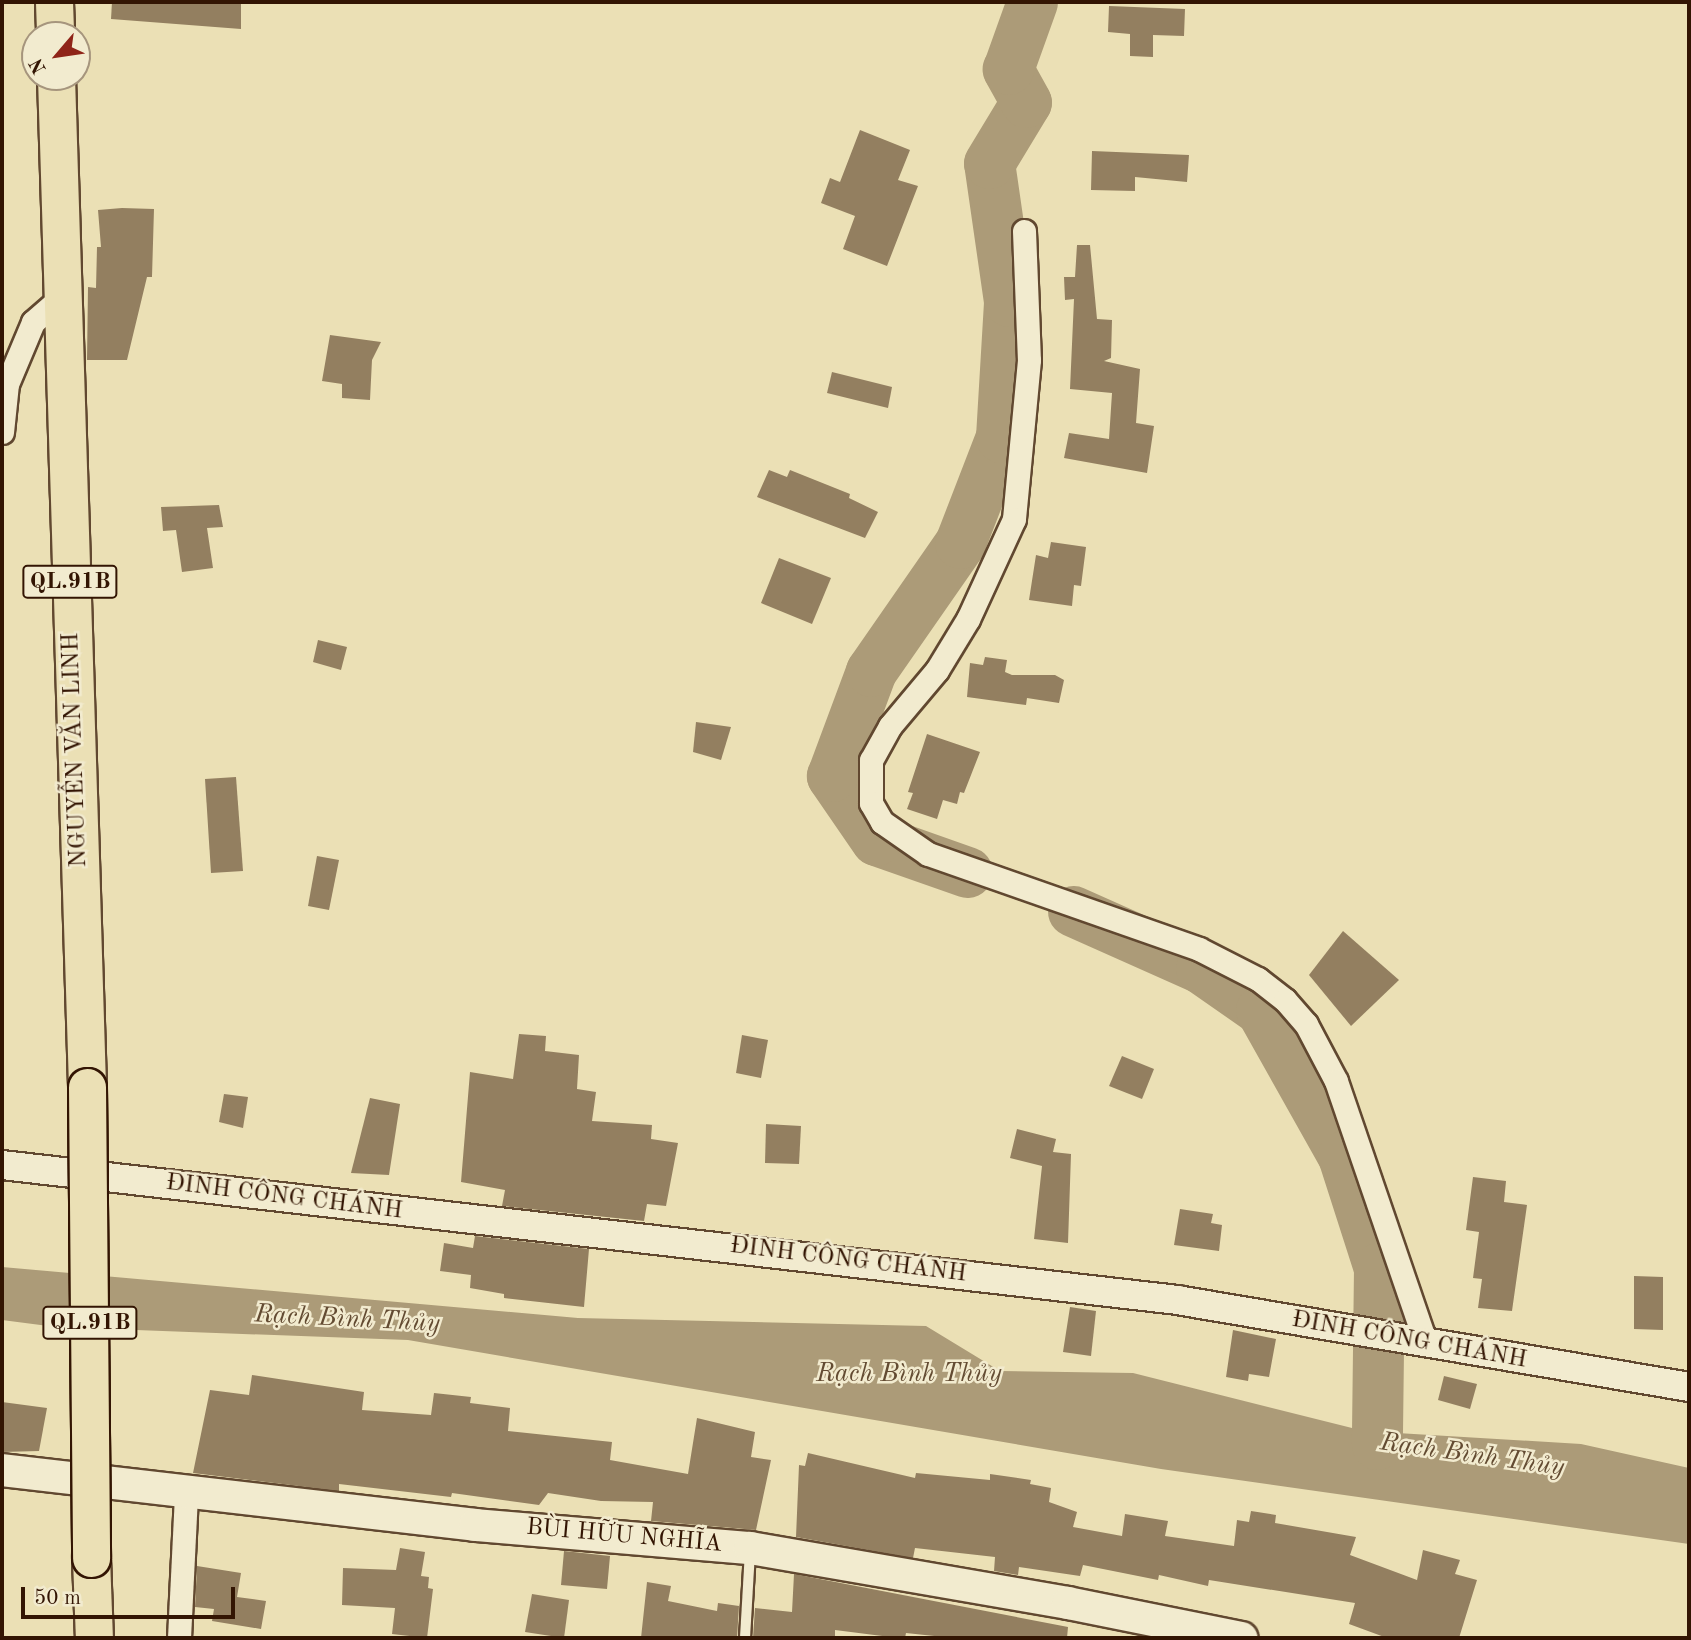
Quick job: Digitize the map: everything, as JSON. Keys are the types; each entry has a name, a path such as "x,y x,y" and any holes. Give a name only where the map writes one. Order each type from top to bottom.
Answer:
{"highway":[{"path":"54,2 55,21"},
{"name":"NGUYỄN VĂN LINH","path":"56,91 87,1087 94,1638"}],"main road":[{"name":"BÙI HỮU NGHĨA","path":"2,1470 475,1525 750,1548 1069,1603 1241,1638"}],"street":[{"path":"1024,231 1029,360 1014,519 968,619 937,670 890,726 871,760 870,803 882,822 928,854 1199,948 1258,979 1285,1000 1306,1024 1336,1081 1420,1344"},
{"path":"2,432 7,384 33,322 61,298"},
{"name":"ĐINH CÔNG CHÁNH","path":"2,1165 1177,1300 1420,1344 1689,1387"},
{"path":"179,1638 187,1493"}],"lane":[{"path":"745,1638 750,1548"}],"water":[{"name":"Rạch Bình Thủy","path":"2,1267 578,1318 926,1326 1000,1371 1133,1373 1364,1431 1581,1444 1689,1468 1689,1544 1161,1469 408,1340 56,1327 2,1320"}],"building":[{"path":"112,2 241,2 241,29 111,19"},
{"path":"1109,6 1185,9 1184,36 1153,35 1153,57 1130,56 1130,34 1108,32"},
{"path":"860,130 910,150 898,180 918,186 887,266 843,249 855,216 821,203 830,178 840,182"},
{"path":"1092,151 1189,155 1187,182 1135,177 1135,191 1091,190"},
{"path":"154,209 152,277 147,277 127,360 87,360 88,287 96,288 97,247 101,247 98,210"},
{"path":"1077,245 1090,245 1097,319 1112,320 1111,358 1104,361 1140,369 1136,423 1154,426 1147,473 1064,458 1069,433 1109,439 1112,393 1070,389 1074,299 1065,300 1064,277 1075,277"},
{"path":"330,335 381,342 372,360 370,400 342,398 342,384 322,381"},
{"path":"832,372 892,387 888,408 827,393"},
{"path":"769,470 787,477 790,470 850,494 849,498 878,512 865,538 757,497"},
{"path":"219,505 223,527 207,528 213,568 182,572 176,530 163,531 161,507"},
{"path":"1051,542 1086,547 1081,586 1074,585 1072,606 1029,600 1036,555 1048,558"},
{"path":"779,558 831,578 812,624 761,603"},
{"path":"318,640 347,647 341,670 313,662"},
{"path":"985,657 1007,660 1005,672 1012,675 1055,675 1064,680 1059,703 1027,698 1026,705 967,697 970,663 983,665"},
{"path":"696,722 731,727 721,760 693,752"},
{"path":"927,734 980,752 964,793 960,792 957,804 943,800 937,819 907,809 913,793 908,792"},
{"path":"236,777 243,871 211,873 205,779"},
{"path":"317,856 339,860 329,910 308,906"},
{"path":"1343,931 1399,980 1351,1026 1309,975"},
{"path":"519,1034 546,1036 545,1051 579,1055 577,1089 596,1092 592,1121 652,1125 651,1139 678,1143 666,1206 647,1204 644,1221 502,1206 505,1190 461,1182 470,1072 513,1079"},
{"path":"742,1035 768,1040 761,1078 736,1073"},
{"path":"1122,1056 1154,1069 1142,1099 1109,1086"},
{"path":"224,1094 248,1097 243,1128 219,1122"},
{"path":"370,1098 400,1104 389,1175 351,1173"},
{"path":"766,1124 801,1126 799,1164 765,1163"},
{"path":"1017,1129 1056,1139 1053,1152 1071,1154 1068,1243 1034,1239 1042,1166 1010,1158"},
{"path":"1473,1177 1506,1181 1504,1202 1527,1205 1512,1311 1478,1308 1482,1279 1473,1278 1479,1232 1466,1230"},
{"path":"1180,1209 1213,1214 1211,1223 1222,1225 1219,1251 1174,1245"},
{"path":"475,1236 589,1249 584,1307 504,1298 504,1294 470,1288 471,1275 440,1271 444,1243 473,1248"},
{"path":"1634,1276 1663,1277 1663,1330 1634,1329"},
{"path":"1070,1307 1096,1311 1091,1356 1063,1352"},
{"path":"1233,1330 1276,1339 1269,1377 1249,1374 1248,1381 1226,1377"},
{"path":"252,1375 364,1392 362,1410 431,1415 434,1393 471,1397 470,1403 510,1408 508,1431 612,1442 610,1460 688,1474 697,1418 755,1432 751,1457 771,1460 756,1530 651,1521 653,1502 601,1501 548,1493 539,1505 452,1493 451,1497 339,1484 339,1491 193,1473 210,1390 249,1395"},
{"path":"1444,1376 1477,1384 1470,1409 1438,1400"},
{"path":"2,1402 47,1408 39,1451 2,1452"},
{"path":"808,1453 915,1478 916,1473 990,1480 990,1474 1031,1480 1030,1484 1051,1488 1049,1502 1077,1512 1073,1527 1122,1536 1125,1514 1168,1521 1165,1536 1234,1546 1237,1520 1249,1522 1251,1511 1276,1515 1275,1523 1356,1537 1350,1555 1417,1580 1423,1550 1460,1560 1455,1574 1477,1580 1459,1638 1387,1638 1349,1624 1355,1603 1209,1580 1208,1586 1159,1575 1158,1580 1083,1565 1080,1576 1019,1567 1018,1575 994,1571 995,1557 915,1548 913,1558 796,1537 799,1465 805,1466"},
{"path":"400,1548 425,1552 421,1576 429,1577 428,1588 433,1589 427,1638 392,1634 395,1608 342,1605 343,1568 396,1570"},
{"path":"564,1551 610,1556 607,1589 561,1585"},
{"path":"197,1566 241,1573 237,1597 266,1601 261,1629 212,1621 214,1609 195,1607"},
{"path":"794,1574 1068,1627 1067,1638 953,1638 906,1633 905,1638 898,1638 835,1630 835,1638 753,1638 755,1608 792,1612"},
{"path":"647,1582 671,1586 668,1601 717,1611 718,1603 739,1606 737,1638 641,1638"},
{"path":"532,1594 569,1600 564,1638 525,1632"}],"waterway":[{"path":"967,872 876,840 832,776 871,671 960,543 1001,437 1009,301 989,163 1026,102 1008,69 1032,2"},
{"path":"1073,911 1201,968 1261,1010 1343,1156 1379,1268 1377,1444"}]}
